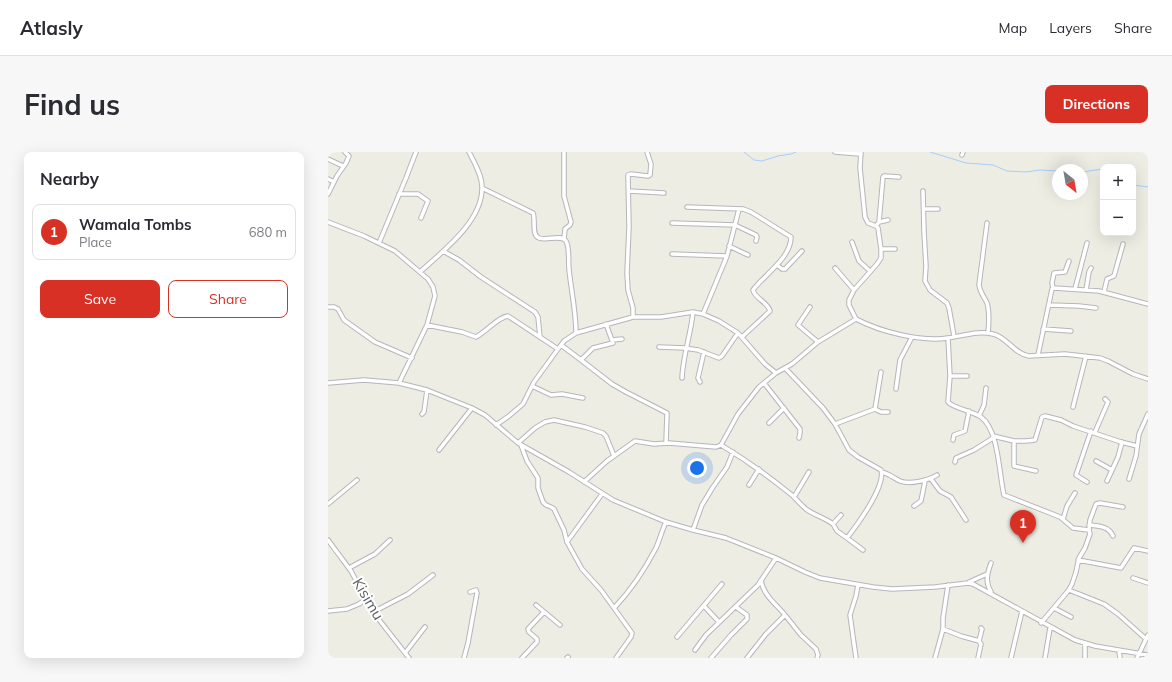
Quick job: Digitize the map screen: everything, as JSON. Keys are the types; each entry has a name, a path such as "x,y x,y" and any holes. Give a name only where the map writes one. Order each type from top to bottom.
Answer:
{"street":[{"path":"328,194 349,156 346,152"},
{"path":"379,243 416,152"},
{"path":"420,272 451,244 471,220 480,200 482,188 480,175 470,152"},
{"path":"564,152 564,196 571,222 565,229 564,239 567,245 569,270 576,311 576,333"},
{"path":"633,316 627,283 629,174 650,175 651,164 647,152"},
{"path":"835,152 860,153 865,217 868,223 876,226 879,231 881,250 879,261 854,290 848,302 856,320 884,330 912,337 948,338 978,333 994,334 1001,337 1019,353 1029,356 1066,354 1100,358 1133,374 1148,378"},
{"path":"328,159 343,166"},
{"path":"876,226 879,222 883,177 899,177"},
{"path":"328,179 334,182"},
{"path":"482,188 533,213 535,235 538,238 564,239"},
{"path":"629,191 664,193"},
{"path":"923,191 926,266 925,280 927,286 933,293 947,303 954,336"},
{"path":"399,194 418,194 428,201 421,218"},
{"path":"687,207 739,209 751,212 791,237 787,250 777,265 754,288 753,292 769,308 770,311 742,337"},
{"path":"703,314 727,256 739,209"},
{"path":"924,209 938,209"},
{"path":"879,222 888,220"},
{"path":"328,222 395,251 428,279 433,287 435,296 427,325 399,383"},
{"path":"672,223 735,225 756,235 756,241"},
{"path":"988,224 979,285 980,293 988,308 988,333"},
{"path":"852,242 859,261 870,271"},
{"path":"1075,289 1087,242"},
{"path":"1104,292 1108,279 1114,276 1123,244"},
{"path":"729,246 748,255"},
{"path":"881,250 895,249"},
{"path":"443,251 459,260 481,277 535,312 538,317 540,336"},
{"path":"777,265 785,270 802,251"},
{"path":"672,254 727,256"},
{"path":"1038,355 1053,288 1052,283 1054,274 1056,272 1065,272 1069,262"},
{"path":"835,268 854,290"},
{"path":"1086,290 1088,272 1091,268"},
{"path":"1053,288 1104,292 1148,304"},
{"path":"1048,305 1096,308"},
{"path":"328,307 338,309 344,320 375,342 412,358"},
{"path":"810,307 798,326 818,342"},
{"path":"682,378 685,348 691,331 693,312"},
{"path":"496,425 510,416 523,404 532,386 559,347 570,336 633,316 661,316 693,312 703,314 738,333 765,364 776,373"},
{"path":"427,325 476,336 487,330 502,318 508,316 581,360 612,384 667,413 666,443"},
{"path":"584,482 614,456 635,441 654,444 666,443 716,447 721,445 738,414 754,392 776,373 785,368 818,342 856,320"},
{"path":"581,360 590,350 597,346 612,344 606,324"},
{"path":"1043,329 1071,331"},
{"path":"659,347 685,348 704,352 718,358 721,357 738,333"},
{"path":"896,389 900,360 912,337"},
{"path":"948,338 950,376 948,402 951,405 979,416 988,425 993,437 1005,497 1024,502 1063,519 1073,528 1089,530"},
{"path":"612,340 622,339"},
{"path":"700,382 698,378 704,352"},
{"path":"1073,407 1086,356"},
{"path":"785,368 823,408 835,424 850,450 858,457 879,468 882,472 904,482 925,481 937,475"},
{"path":"875,409 881,372"},
{"path":"950,376 966,376"},
{"path":"328,383 364,380 399,383 426,390 472,408 485,415 520,444 613,500 666,522 726,538 820,578 892,589 948,586 968,583 987,574"},
{"path":"764,383 800,429 799,438"},
{"path":"532,386 551,395 562,394 583,398"},
{"path":"979,416 984,404 986,388"},
{"path":"422,414 424,412 426,390"},
{"path":"1087,482 1076,475 1093,432 1108,402 1105,399"},
{"path":"439,450 472,408"},
{"path":"769,423 784,408"},
{"path":"835,424 875,409 881,412 888,412"},
{"path":"953,440 954,435 965,431 969,411"},
{"path":"1129,478 1136,456 1139,434 1148,414"},
{"path":"955,462 956,458 974,450 993,437 1014,441 1035,440 1044,416 1061,420 1137,446"},
{"path":"520,444 535,428 545,422 554,420 585,426 603,432 614,456"},
{"path":"1014,441 1014,466 1036,471"},
{"path":"1107,481 1118,457 1122,442"},
{"path":"520,444 527,461 538,478 539,493 544,504 554,509 564,530 567,542 582,569 615,607 632,632 632,635 616,658"},
{"path":"721,445 759,469 794,497 806,510 826,518 838,531 863,550"},
{"path":"693,530 707,495 727,467 733,452"},
{"path":"1096,461 1112,470"},
{"path":"749,485 759,469"},
{"path":"794,497 809,472"},
{"path":"847,538 878,490 882,472"},
{"path":"931,479 940,490 948,494 966,520"},
{"path":"328,504 357,480"},
{"path":"914,506 921,502 925,481"},
{"path":"1063,519 1067,506 1075,493"},
{"path":"567,542 602,494"},
{"path":"1041,623 1069,590 1076,572 1078,560 1085,548 1090,534 1089,525 1092,512 1098,503 1122,507"},
{"path":"833,524 841,515"},
{"path":"615,607 633,587 656,547 666,522"},
{"path":"1089,525 1105,528 1112,532 1113,536"},
{"name":"Kisimu","path":"328,540 349,568 373,612 409,658"},
{"path":"349,568 375,554 390,540"},
{"path":"1078,560 1121,568 1134,548 1148,551"},
{"path":"695,650 706,635 758,585 776,558"},
{"path":"991,563 987,574 987,585 991,593"},
{"path":"373,612 408,594 433,575"},
{"path":"1133,578 1148,583"},
{"path":"761,580 762,588 801,635 816,649 818,658"},
{"path":"968,583 991,593 1041,623 1075,640 1085,644 1137,656 1148,655"},
{"path":"677,637 722,584"},
{"path":"856,658 850,615 858,585"},
{"path":"935,658 943,629 943,618 948,586"},
{"path":"464,658 477,593 476,590 470,592"},
{"path":"1069,590 1104,604 1147,637 1137,656"},
{"path":"328,611 346,609 359,604 366,599"},
{"path":"536,605 560,625"},
{"path":"704,606 719,622"},
{"path":"711,658 747,619 747,615 736,607"},
{"path":"1054,608 1071,617"},
{"path":"1011,658 1022,611"},
{"path":"522,658 537,642 537,639 529,632 528,629 544,612"},
{"path":"750,657 766,634 785,615"},
{"path":"405,653 425,627"},
{"path":"978,658 981,644 979,641 981,628"},
{"path":"1045,658 1050,628"},
{"path":"943,629 979,641"},
{"path":"1085,644 1085,658"},
{"path":"1119,651 1120,658"}],"waterway":[{"path":"744,152 754,160 762,161 796,152"},
{"path":"930,152 966,163 993,165 1007,171 1052,171"},
{"path":"1088,171 1100,169"},
{"path":"1136,185 1148,187"}],"place":[{"name":"Wamala Tombs","path":"1023,543"}]}
